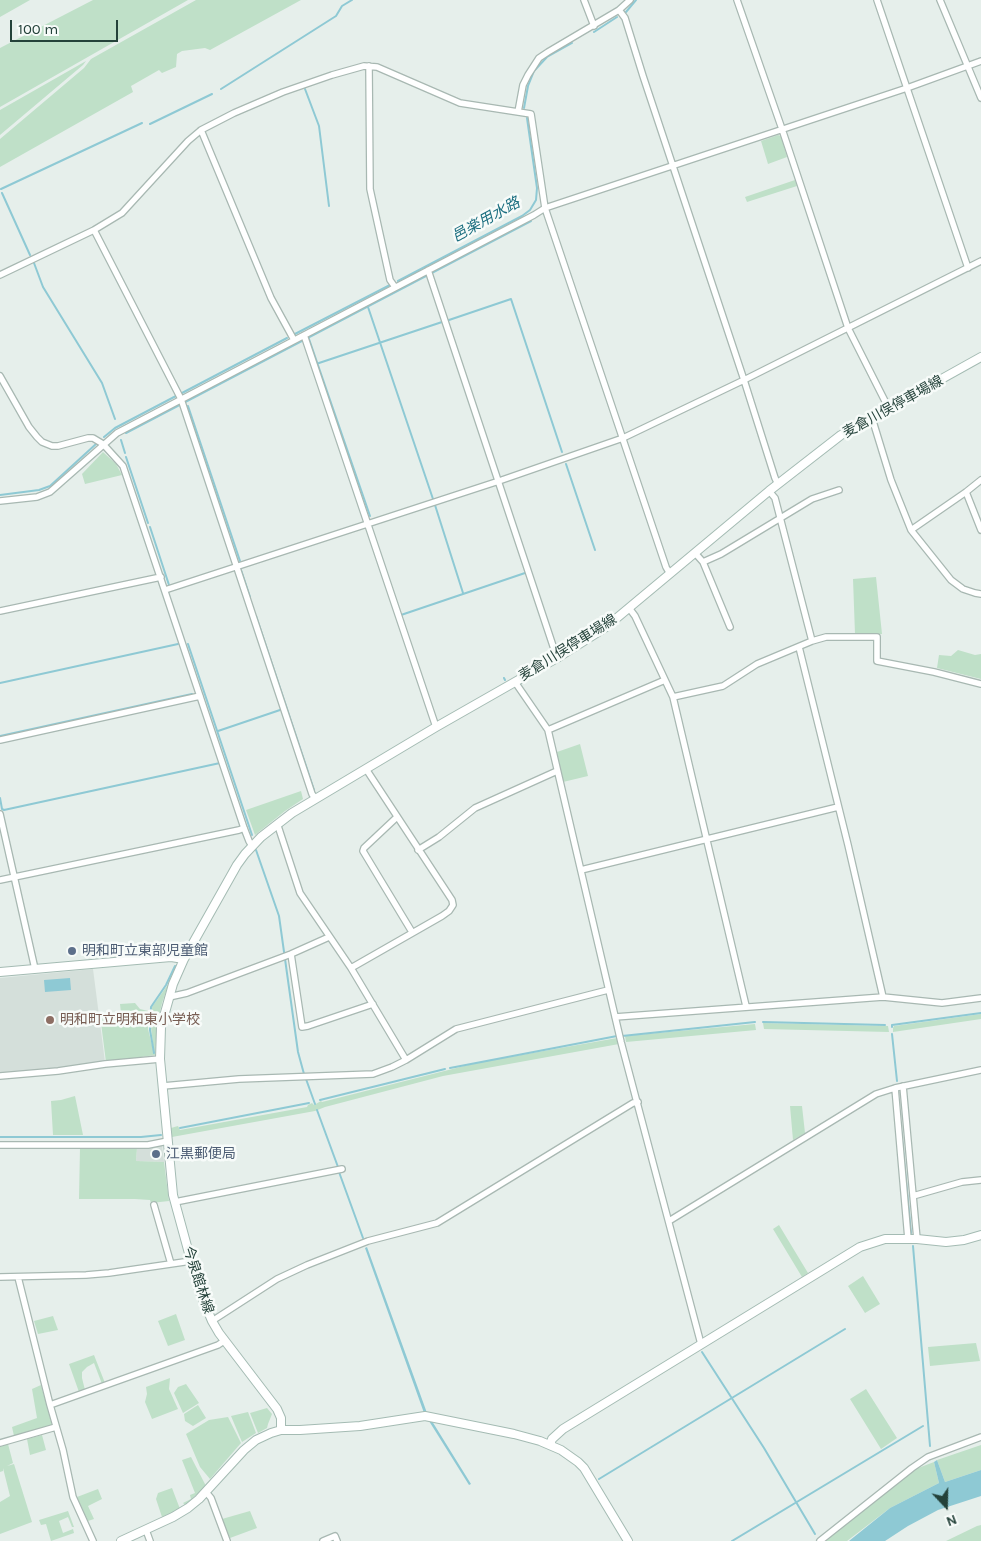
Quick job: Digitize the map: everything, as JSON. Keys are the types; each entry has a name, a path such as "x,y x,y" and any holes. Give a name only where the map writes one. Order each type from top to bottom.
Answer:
{"main road":[{"name":"麦倉川俣停車場線","path":"184,959 228,878 252,846 276,824 315,798 557,658 606,627 778,484 841,436 981,357"},
{"path":"0,972 171,957 184,959"},
{"name":"今泉館林線","path":"184,959 173,984 161,1027 160,1058 175,1202 199,1290 212,1321 224,1341 277,1409 281,1418 281,1430"},
{"path":"550,1445 552,1439 563,1429 860,1247 885,1239 917,1239 946,1242 964,1240 981,1235"},
{"path":"121,1541 188,1508 206,1492 250,1444 263,1436 281,1430 354,1427 425,1416 514,1434 550,1445 570,1456 584,1468 628,1541"}],"street":[{"path":"584,0 594,26"},
{"path":"518,112 525,80 539,58 594,26 619,10 630,0"},
{"path":"738,0 848,328 889,409"},
{"path":"877,0 968,268"},
{"path":"940,0 981,98"},
{"path":"619,10 625,18 778,484"},
{"path":"0,501 37,497 50,492 57,488 117,433 534,216 545,208 907,88 981,61"},
{"path":"369,66 370,190 390,280 395,287"},
{"path":"0,275 94,230 122,213 188,141 201,130 234,113 283,92 357,67 369,66 377,68 460,103 531,114 545,208 666,567 670,574"},
{"path":"201,130 271,298 294,340"},
{"path":"94,230 181,399 312,794 315,798"},
{"path":"166,590 624,438 981,261"},
{"path":"428,270 557,658"},
{"path":"304,335 436,727"},
{"path":"0,376 29,427 42,442 58,446 93,438 103,444 123,466 166,590 248,841 252,846"},
{"path":"872,418 891,480 911,530 951,580 963,589 975,594 981,594"},
{"path":"911,530 981,480"},
{"path":"703,562 722,554 812,499 839,490"},
{"path":"770,491 775,498 812,641"},
{"path":"966,492 981,530"},
{"path":"695,553 703,562 730,627"},
{"path":"0,611 161,577"},
{"path":"629,608 635,616 673,697 746,1006"},
{"path":"673,697 723,686 757,664 826,637 877,637 877,661 934,672 981,684"},
{"path":"799,647 883,997"},
{"path":"548,730 665,680"},
{"path":"515,682 548,730 608,990 701,1344"},
{"path":"0,740 200,696"},
{"path":"351,968 442,916 453,905 452,900 366,769"},
{"path":"418,850 439,837 475,808 557,771"},
{"path":"581,870 838,807"},
{"path":"0,814 35,969"},
{"path":"397,817 363,851 412,932"},
{"path":"276,824 300,893 351,968 406,1060"},
{"path":"0,880 244,828"},
{"path":"169,997 188,993 291,954 329,936"},
{"path":"291,954 302,1027 372,1004"},
{"path":"163,1086 239,1079 364,1075 392,1068 456,1029 608,990"},
{"path":"615,1017 883,997 942,1003 981,998"},
{"path":"0,1076 58,1071 160,1058"},
{"path":"669,1221 876,1094 903,1086 981,1070"},
{"path":"903,1086 917,1239"},
{"path":"895,1088 908,1239"},
{"path":"212,1321 277,1279 307,1265 368,1241 437,1224 633,1103 638,1102"},
{"path":"0,1145 139,1145 168,1141"},
{"path":"175,1202 342,1169"},
{"path":"913,1196 962,1182 981,1180"},
{"path":"154,1205 171,1264"},
{"path":"0,1277 86,1275 191,1261"},
{"path":"18,1277 63,1450 72,1497 93,1541"},
{"path":"50,1405 199,1352 224,1341"},
{"path":"0,1443 56,1427"},
{"path":"820,1541 928,1457 981,1437"},
{"path":"206,1492 211,1498 227,1541"},
{"path":"146,1530 150,1541"},
{"path":"323,1541 335,1536 337,1541"}],"shaded area":[{"name":"明和町立明和東小学校","path":"93,969 105,1062 0,1073 0,978"},
{"path":"162,1145 164,1162 136,1161 137,1148"}],"green space":[{"path":"0,0 30,0 0,17"},
{"path":"93,0 188,0 0,107 0,48"},
{"path":"196,0 301,0 210,50 205,48 182,51 177,54 176,67 162,73 159,70 131,86 133,92 0,167 0,139 84,68 91,59"},
{"path":"86,61 83,65 0,135 0,110"},
{"path":"778,135 781,136 787,157 768,164 761,141"},
{"path":"795,180 797,186 747,202 745,197"},
{"path":"103,452 116,464 122,475 85,484 82,474"},
{"path":"876,577 882,634 855,634 853,579"},
{"path":"958,650 975,655 981,654 981,679 937,668 939,655 951,656"},
{"path":"580,744 588,776 563,782 557,752"},
{"path":"301,791 303,799 255,835 246,810"},
{"path":"169,983 157,1024 155,1055 106,1062 100,1015 121,1013 120,1004 135,1003 140,1009 148,1011 148,1029 154,1053 150,1018 152,1007"},
{"path":"981,1014 981,1019 893,1032 894,1026"},
{"path":"763,1023 888,1026 889,1032 764,1029"},
{"path":"755,1024 756,1030 626,1042 625,1036"},
{"path":"617,1038 619,1044 443,1076 315,1111 172,1137 171,1128 178,1126 180,1130 307,1107 312,1103 314,1105 321,1101 476,1063"},
{"path":"75,1096 83,1135 53,1135 51,1101"},
{"path":"790,1106 802,1106 805,1133 793,1140"},
{"path":"80,1148 137,1148 136,1161 164,1162 169,1201 151,1203 150,1200 135,1199 79,1199"},
{"path":"779,1225 808,1273 802,1277 773,1229"},
{"path":"863,1276 880,1304 865,1313 848,1286"},
{"path":"176,1314 185,1340 168,1346 158,1321"},
{"path":"53,1316 58,1330 38,1334 34,1321"},
{"path":"976,1343 980,1361 930,1366 928,1347"},
{"path":"94,1355 105,1383 102,1384 94,1363 82,1372 85,1390 79,1392 69,1364"},
{"path":"170,1378 169,1389 178,1409 152,1419 145,1402 146,1387"},
{"path":"186,1384 199,1403 183,1413 174,1393 178,1387"},
{"path":"41,1385 52,1425 14,1436 12,1427 37,1418 32,1389"},
{"path":"866,1389 897,1438 881,1449 850,1399"},
{"path":"198,1405 206,1418 193,1426 185,1421 184,1414"},
{"path":"267,1408 272,1414 267,1428 258,1433 250,1413"},
{"path":"248,1412 256,1433 242,1442 231,1416"},
{"path":"228,1417 241,1443 210,1479 200,1467 186,1434 209,1420"},
{"path":"42,1435 46,1450 30,1455 27,1439"},
{"path":"8,1444 13,1463 7,1466 14,1464 32,1522 0,1534 0,1502 10,1496 3,1468 3,1471 0,1472 0,1446"},
{"path":"981,1445 981,1470 945,1482 937,1460"},
{"path":"191,1457 206,1486 185,1505 183,1503 191,1499 190,1495 195,1493 182,1460"},
{"path":"934,1462 939,1483 890,1508 847,1541 823,1541 913,1470"},
{"path":"172,1488 180,1509 162,1517 156,1499 158,1493"},
{"path":"98,1489 102,1499 88,1506 94,1519 88,1521 77,1497"},
{"path":"68,1511 74,1527 72,1527 68,1517 59,1521 63,1533 73,1529 74,1533 51,1541 46,1524 41,1525 39,1520"},
{"path":"250,1511 257,1528 230,1538 222,1519"},
{"path":"981,1525 981,1541 946,1541 977,1526"}],"water":[{"path":"70,978 71,990 45,992 44,980"},
{"path":"367,1247 427,1413 471,1484 469,1485 424,1413 365,1248"},
{"path":"937,1460 945,1482 981,1470 981,1496 938,1510 885,1541 849,1541 890,1508 939,1483 934,1462"}],"waterway":[{"path":"221,89 336,16 342,6 352,0"},
{"name":"邑楽用水路","path":"626,12 636,0"},
{"name":"邑楽用水路","path":"594,32 617,17"},
{"name":"邑楽用水路","path":"524,108 528,86 534,71 547,57 572,43"},
{"path":"305,89 319,126 329,206"},
{"path":"150,124 212,94"},
{"name":"邑楽用水路","path":"398,281 530,210 536,200 537,188 527,118"},
{"path":"1,189 142,123"},
{"path":"2,193 30,255"},
{"path":"126,433 531,221"},
{"path":"34,263 43,287 102,383 115,419"},
{"name":"邑楽用水路","path":"293,335 390,285"},
{"path":"449,320 511,299 562,452"},
{"path":"368,307 433,499"},
{"path":"319,363 442,322"},
{"name":"邑楽用水路","path":"182,393 287,338"},
{"path":"309,339 370,516"},
{"name":"邑楽用水路","path":"104,437 115,428 176,396"},
{"path":"188,406 240,561"},
{"path":"121,440 125,453"},
{"name":"邑楽用水路","path":"0,495 39,490 50,486 96,444"},
{"path":"126,457 148,523"},
{"path":"566,464 595,550"},
{"path":"435,505 463,593"},
{"path":"150,527 169,585"},
{"path":"241,570 250,597"},
{"path":"400,613 401,615 525,573"},
{"path":"256,616 314,790"},
{"path":"0,683 178,644"},
{"path":"188,644 252,835"},
{"path":"0,736 192,694"},
{"path":"218,731 280,710"},
{"path":"0,798 2,809 4,810 220,763"},
{"path":"256,850 279,916 298,1052 304,1074"},
{"path":"154,1053 150,1030 151,1007 166,985 175,966"},
{"path":"892,1027 892,1025 981,1013"},
{"path":"622,1036 755,1022"},
{"path":"763,1022 885,1025"},
{"path":"892,1034 897,1081"},
{"path":"450,1068 617,1036"},
{"path":"320,1100 445,1069"},
{"path":"306,1079 315,1104"},
{"path":"180,1128 309,1103"},
{"path":"317,1110 338,1167"},
{"path":"901,1129 911,1233"},
{"path":"0,1137 141,1137 161,1135"},
{"path":"339,1172 363,1238"},
{"path":"913,1246 930,1446"},
{"path":"599,1479 845,1329"},
{"path":"702,1352 764,1448 815,1534"},
{"path":"732,1541 923,1426"}],"place":[{"name":"明和町立東部児童館","path":"72,951"},
{"name":"明和町立明和東小学校","path":"50,1020"},
{"name":"江黒郵便局","path":"156,1154"}]}
